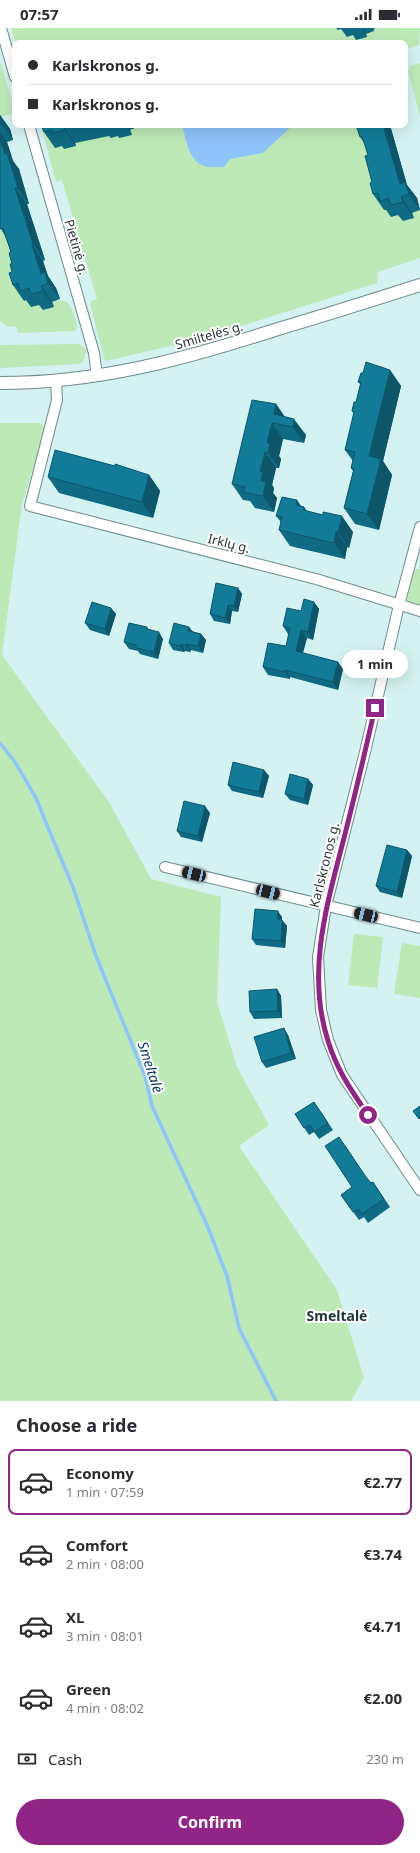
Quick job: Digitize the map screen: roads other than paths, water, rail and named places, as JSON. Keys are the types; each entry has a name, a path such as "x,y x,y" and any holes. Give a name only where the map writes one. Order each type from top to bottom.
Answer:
{"street":[{"path":"1,28 12,66"},
{"name":"Pietinė g.","path":"30,128 94,354 97,376"},
{"name":"Smiltelės g.","path":"0,383 56,381 97,376 178,359 420,285"},
{"name":"Irklų g.","path":"56,381 57,400 30,506 316,579 420,611"},
{"name":"Karlskronos g.","path":"420,526 399,605 365,752 326,906 319,949 318,978 321,1010 328,1040 342,1076 420,1190"},
{"path":"165,867 420,928"}],"water":[{"path":"183,128 290,128 263,153 230,159 224,167 209,167 199,163 194,159 186,143"}],"waterway":[{"name":"Smeltalė","path":"0,743 15,762 36,798 73,887 96,956 145,1076 152,1106 207,1225 227,1276 239,1328 276,1401"}],"district":[{"name":"Smeltalė","path":"337,1315"}]}
